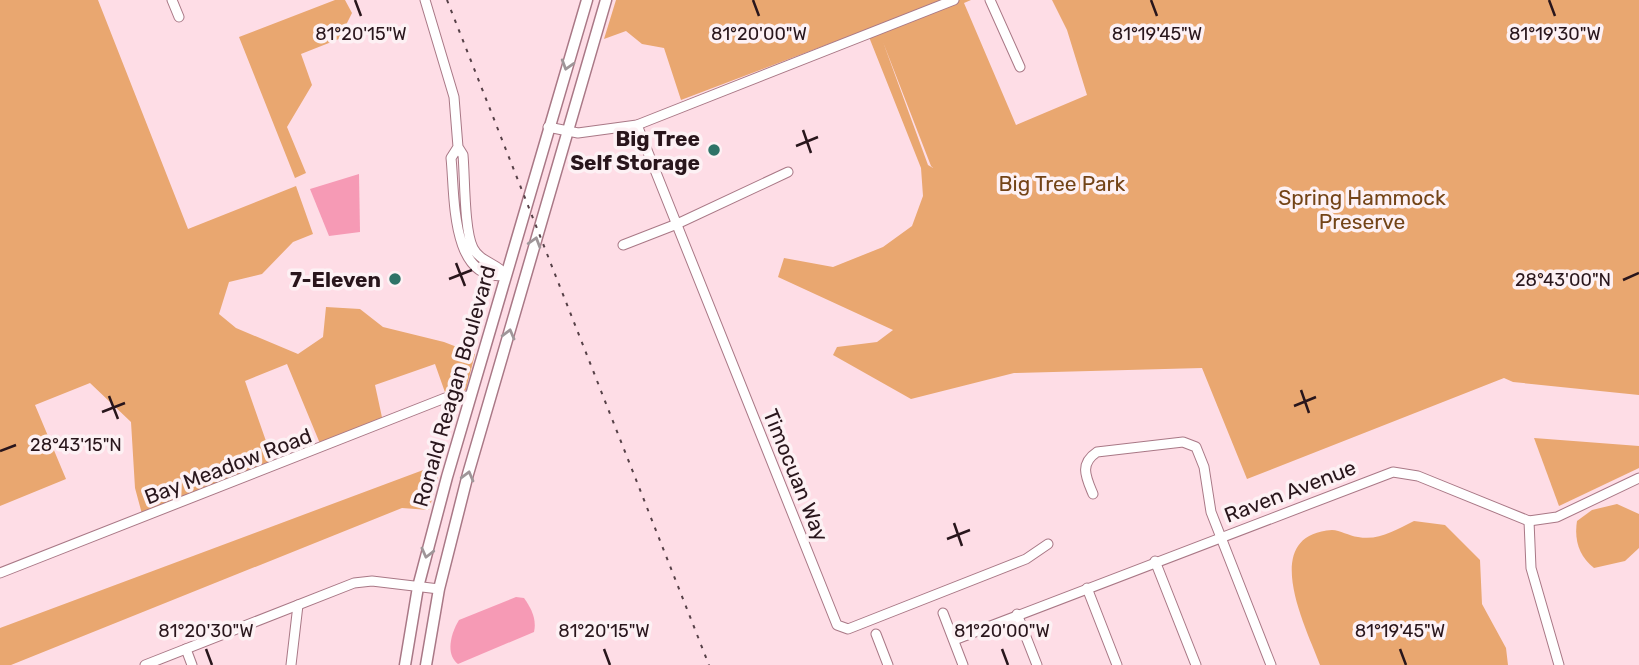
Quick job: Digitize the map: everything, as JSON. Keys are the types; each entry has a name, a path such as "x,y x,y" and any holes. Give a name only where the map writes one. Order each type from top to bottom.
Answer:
{"main road":[{"name":"Ronald Reagan Boulevard","path":"405,665 418,587 469,396 587,0"},
{"name":"Ronald Reagan Boulevard","path":"426,665 439,589 524,280 606,0"},
{"path":"506,275 524,280"}],"street":[{"path":"172,0 179,17"},
{"path":"425,0 454,97 458,147 451,158 460,246 469,262 491,275 506,275"},
{"path":"548,127 568,131 609,131 637,125 954,0"},
{"path":"990,0 1020,67"},
{"name":"Timocuan Way","path":"637,125 833,616 842,629 1026,559 1048,544"},
{"path":"623,244 677,224 788,172"},
{"name":"Bay Meadow Road","path":"0,573 445,398 469,396"},
{"path":"1093,494 1085,472 1087,461 1097,452 1190,443 1201,456 1209,503 1220,536 1271,665"},
{"name":"Raven Avenue","path":"954,640 1380,476 1405,472 1528,521"},
{"path":"1559,665 1531,568 1528,521 1557,517 1639,478"},
{"path":"1155,561 1196,665"},
{"path":"145,665 354,583 372,581 439,589"},
{"path":"1087,588 1117,665"},
{"path":"291,665 298,605"},
{"path":"943,613 963,665"},
{"path":"1017,614 1037,665"},
{"path":"876,635 888,665"},
{"path":"186,649 192,665"}],"green space":[{"path":"0,0 98,0 188,229 296,186 313,234 293,242 262,274 229,282 219,314 236,328 298,354 323,337 326,307 360,309 383,327 444,342 475,354 466,390 447,398 435,364 375,385 383,422 321,446 287,364 245,381 274,464 142,514 135,488 131,422 90,383 35,405 66,479 0,506"},
{"path":"335,0 345,0 352,13 339,39 301,54 312,85 287,127 306,173 295,178 239,37"},
{"name":"Spring Hammock Preserve","path":"616,0 971,0 964,3 1016,125 1087,95 1067,30 1052,0 1639,0 1639,395 1513,382 1504,378 1247,479 1202,368 1014,373 911,399 833,355 837,347 877,342 893,330 778,277 784,258 833,267 883,247 912,226 923,196 921,168 869,37 879,33 876,26 681,100 664,48 642,44 626,31 604,39","holes":["883,42 933,168 928,165"]},
{"path":"1534,438 1639,446 1639,468 1559,506"},
{"path":"442,463 429,510 402,508 11,665 0,665 0,628"},
{"path":"1617,504 1639,514 1639,548 1625,561 1594,568 1579,547 1577,521 1592,510"},
{"path":"1414,521 1445,525 1480,560 1482,604 1506,648 1508,665 1320,665 1298,607 1293,585 1292,565 1297,548 1310,536 1332,530 1366,538 1387,534"}],"shaded area":[{"path":"359,174 360,232 329,236 310,189"},
{"path":"516,597 524,598 531,610 535,623 534,632 458,664 450,649 459,620"}],"railway":[{"path":"447,0 709,665"}],"place":[{"name":"Big Tree Self Storage","path":"714,150"},
{"name":"7-Eleven","path":"395,279"}],"park label":[{"name":"Big Tree Park","path":"1062,183"}]}
